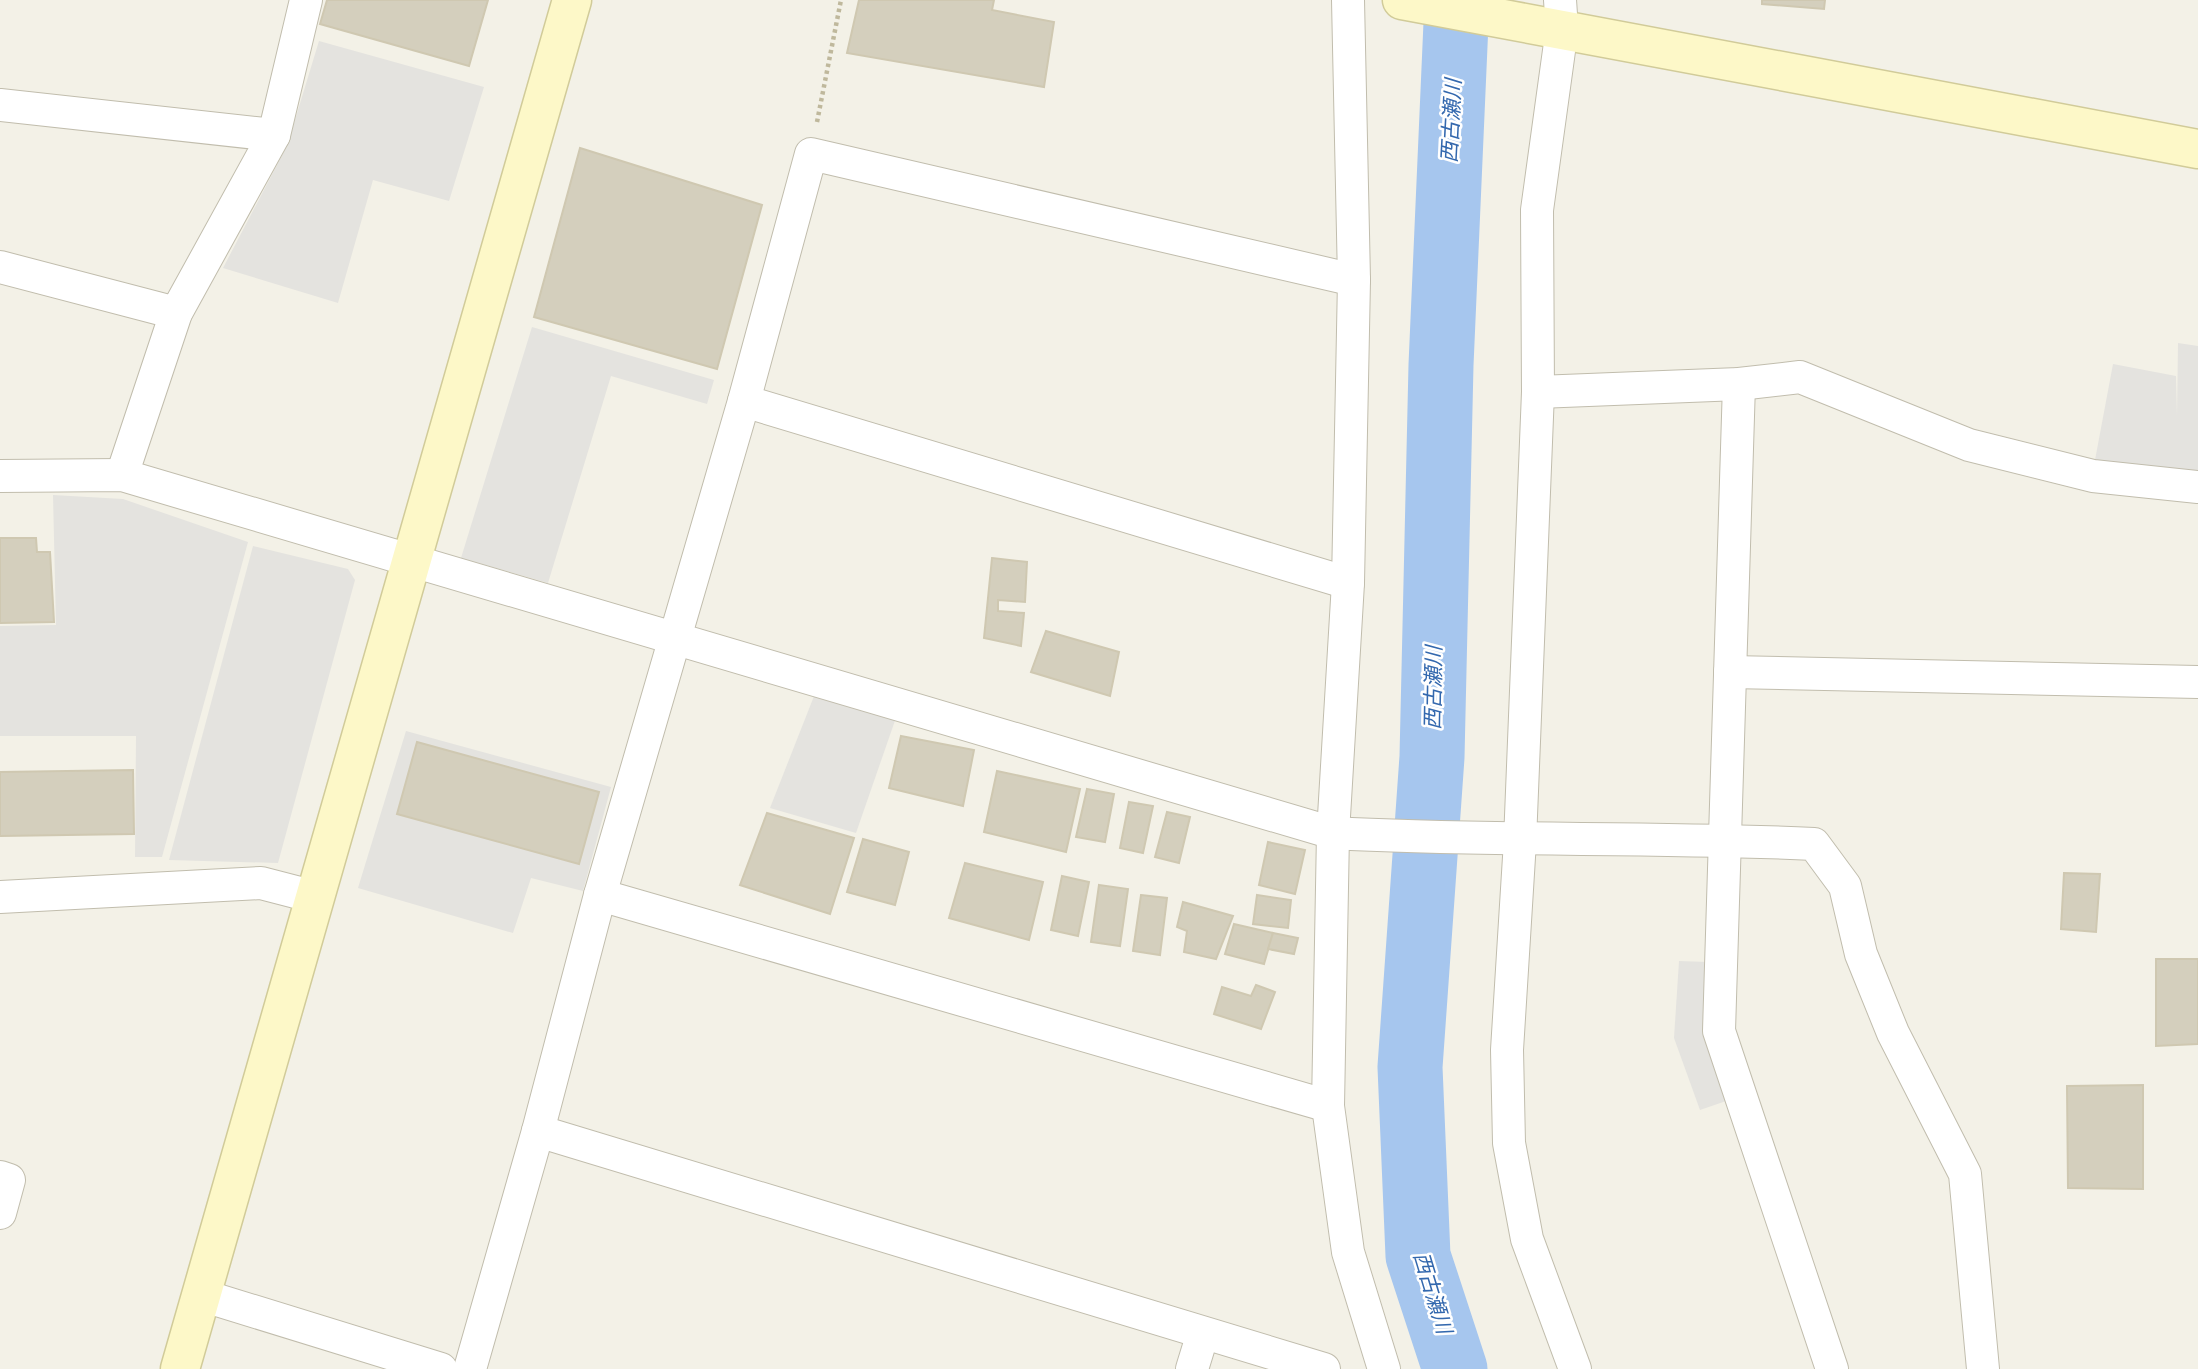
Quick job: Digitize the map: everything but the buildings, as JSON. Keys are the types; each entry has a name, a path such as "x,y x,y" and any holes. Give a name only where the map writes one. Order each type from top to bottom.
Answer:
{"street":[{"path":"122,475 176,313 274,135 306,0"},
{"path":"180,1369 572,0"},
{"path":"1348,0 1353,280 1348,583 1333,834 1328,1106 1348,1252 1384,1369"},
{"path":"1402,0 1561,14 2198,149"},
{"path":"1561,14 1537,210 1538,392 1520,841 1507,1050 1509,1143 1527,1239 1575,1369"},
{"path":"0,105 274,135"},
{"path":"470,1369 538,1131 600,895 744,401 811,154 1353,280"},
{"path":"0,267 176,313"},
{"path":"1538,392 1739,384 1800,377 1969,445 2093,476 2198,487"},
{"path":"1739,384 1720,1031 1832,1369"},
{"path":"744,401 1348,583"},
{"path":"0,476 122,475 1333,834 1520,841 1725,839 1814,844 1845,886 1861,954 1893,1033 1965,1174 1983,1369"},
{"path":"1730,673 2198,682"},
{"path":"0,897 261,883 315,897"},
{"path":"600,895 1328,1106"},
{"path":"538,1131 1324,1369"},
{"path":"0,1177 9,1180 0,1213"},
{"path":"201,1295 441,1369"},
{"path":"1192,1369 1203,1333"}],"path":[{"path":"811,154 841,0"}],"shaded area":[{"path":"319,41 484,87 449,201 373,180 338,303 223,268 287,146"},
{"path":"532,327 714,380 707,404 611,376 548,583 461,558"},
{"path":"2178,343 2198,346 2198,471 2095,460 2113,364 2176,376 2177,416"},
{"path":"53,495 123,499 248,542 162,857 135,857 136,736 0,736 0,626 56,625"},
{"path":"253,546 348,569 355,580 278,863 169,860"},
{"path":"818,686 899,709 856,833 770,808"},
{"path":"406,731 611,787 583,891 531,878 513,933 358,888"},
{"path":"1679,961 1708,962 1729,1100 1700,1110 1674,1038"}],"waterway":[{"name":"西古瀬川","path":"1455,1369 1418,1256 1410,1067 1432,757 1441,365 1457,0"}]}
